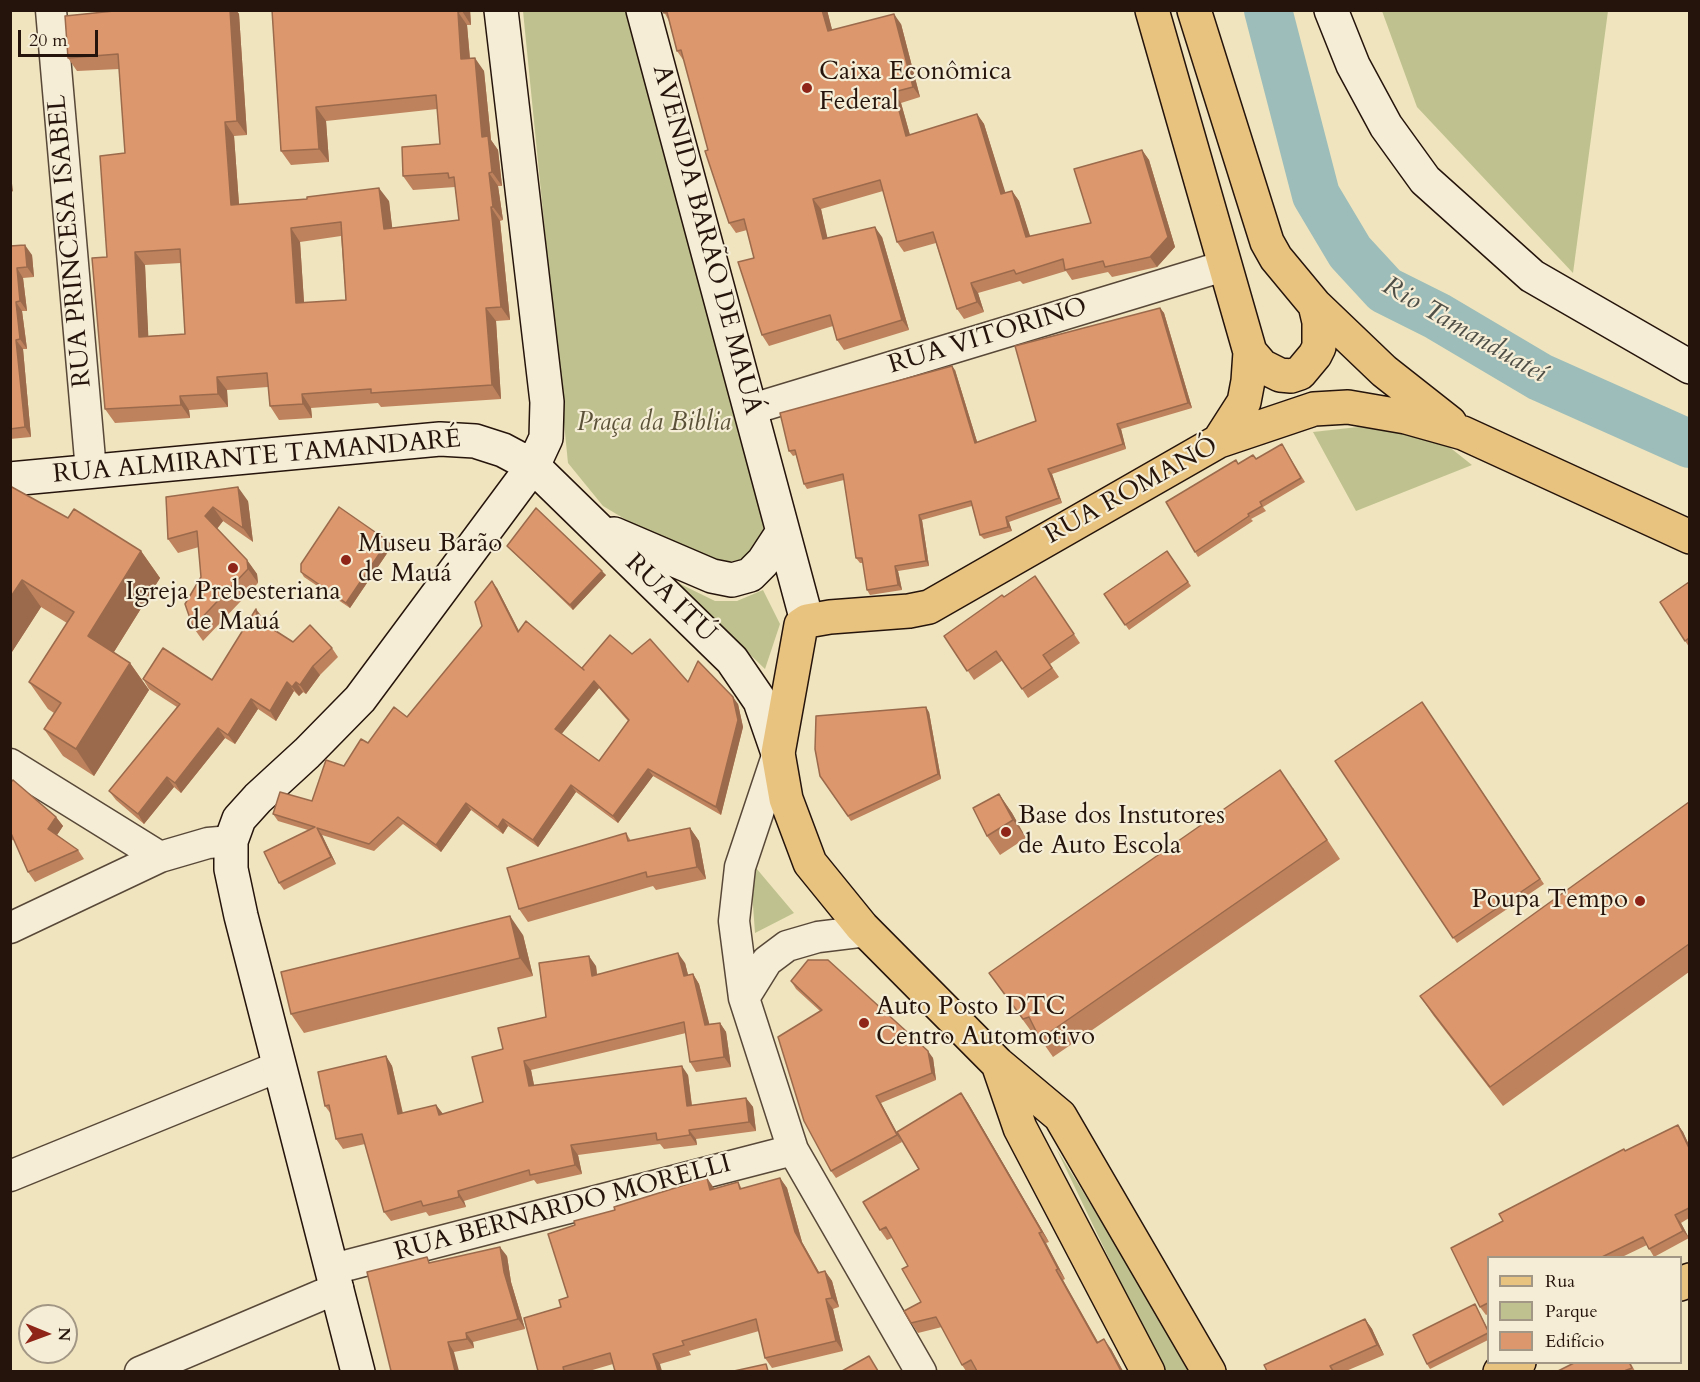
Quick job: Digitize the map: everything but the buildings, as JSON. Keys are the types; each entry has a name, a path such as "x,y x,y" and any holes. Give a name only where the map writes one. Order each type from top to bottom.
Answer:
{"main road":[{"path":"358,1371 231,869 231,841 239,819 258,798 307,753 360,699 533,466 546,438 547,402 501,10"},
{"name":"AVENIDA BARÃO DE MAUÁ","path":"643,10 752,409 782,533 807,621"},
{"path":"1152,10 1250,352 1244,402 1219,441"},
{"path":"1194,10 1267,242 1276,258 1315,305 1383,371 1463,433 1689,537"},
{"path":"1331,10 1353,64 1386,126 1425,180 1532,276 1689,367"},
{"path":"1250,352 1262,366 1280,375 1291,376 1300,373 1311,361 1319,346 1319,322 1315,305"},
{"name":"RUA ROMANÓ","path":"807,621 929,607 1219,441 1303,411 1348,407 1406,417 1463,433"},
{"name":"RUA ALMIRANTE TAMANDARÉ","path":"10,479 440,439 475,441 502,450 533,466"},
{"name":"RUA ITÚ","path":"533,466 732,660 760,701 778,753"},
{"path":"596,526 712,576 732,580 750,575 782,533"},
{"path":"807,621 798,636 778,753 786,799 810,863 867,931 998,1064 1060,1116 1209,1371"},
{"path":"998,1064 1020,1128 1148,1371"},
{"path":"1500,1371 1515,1364"}],"street":[{"name":"RUA PRINCESA ISABEL","path":"51,10 91,471"},
{"name":"RUA VITORINO","path":"752,409 1224,266"},
{"path":"778,753 740,867 734,921 744,998 793,1150 921,1371"},
{"path":"10,764 160,857"},
{"path":"10,928 160,857 208,843 231,841"},
{"path":"744,998 767,961 787,946 818,937 867,931"},
{"path":"10,1176 280,1066"},
{"name":"RUA BERNARDO MORELLI","path":"140,1371 336,1279 793,1150"}],"green space":[{"name":"Praça da Biblia","path":"523,11 633,11 769,514 766,539 755,552 739,560 722,563 670,546 603,506 568,463"},
{"path":"1382,11 1608,11 1573,273 1417,107"},
{"path":"1358,427 1400,431 1443,442 1472,465 1356,511 1313,432"},
{"path":"674,581 715,601 737,601 763,590 780,624 765,669"},
{"path":"756,868 794,913 755,933 752,891"},
{"path":"1056,1148 1193,1371 1163,1371"}],"waterway":[{"name":"Rio Tamanduateí","path":"1268,10 1316,195 1350,252 1385,290 1437,316 1540,377 1690,444"}],"place":[{"name":"Caixa Econômica Federal","path":"807,88"},
{"name":"Museu Barão de Mauá","path":"346,560"},
{"name":"Igreja Prebesteriana de Mauá","path":"233,568"},
{"name":"Base dos Instutores de Auto Escola","path":"1006,832"},
{"name":"Poupa Tempo","path":"1640,901"},
{"name":"Auto Posto DTC Centro Automotivo","path":"864,1023"}]}
